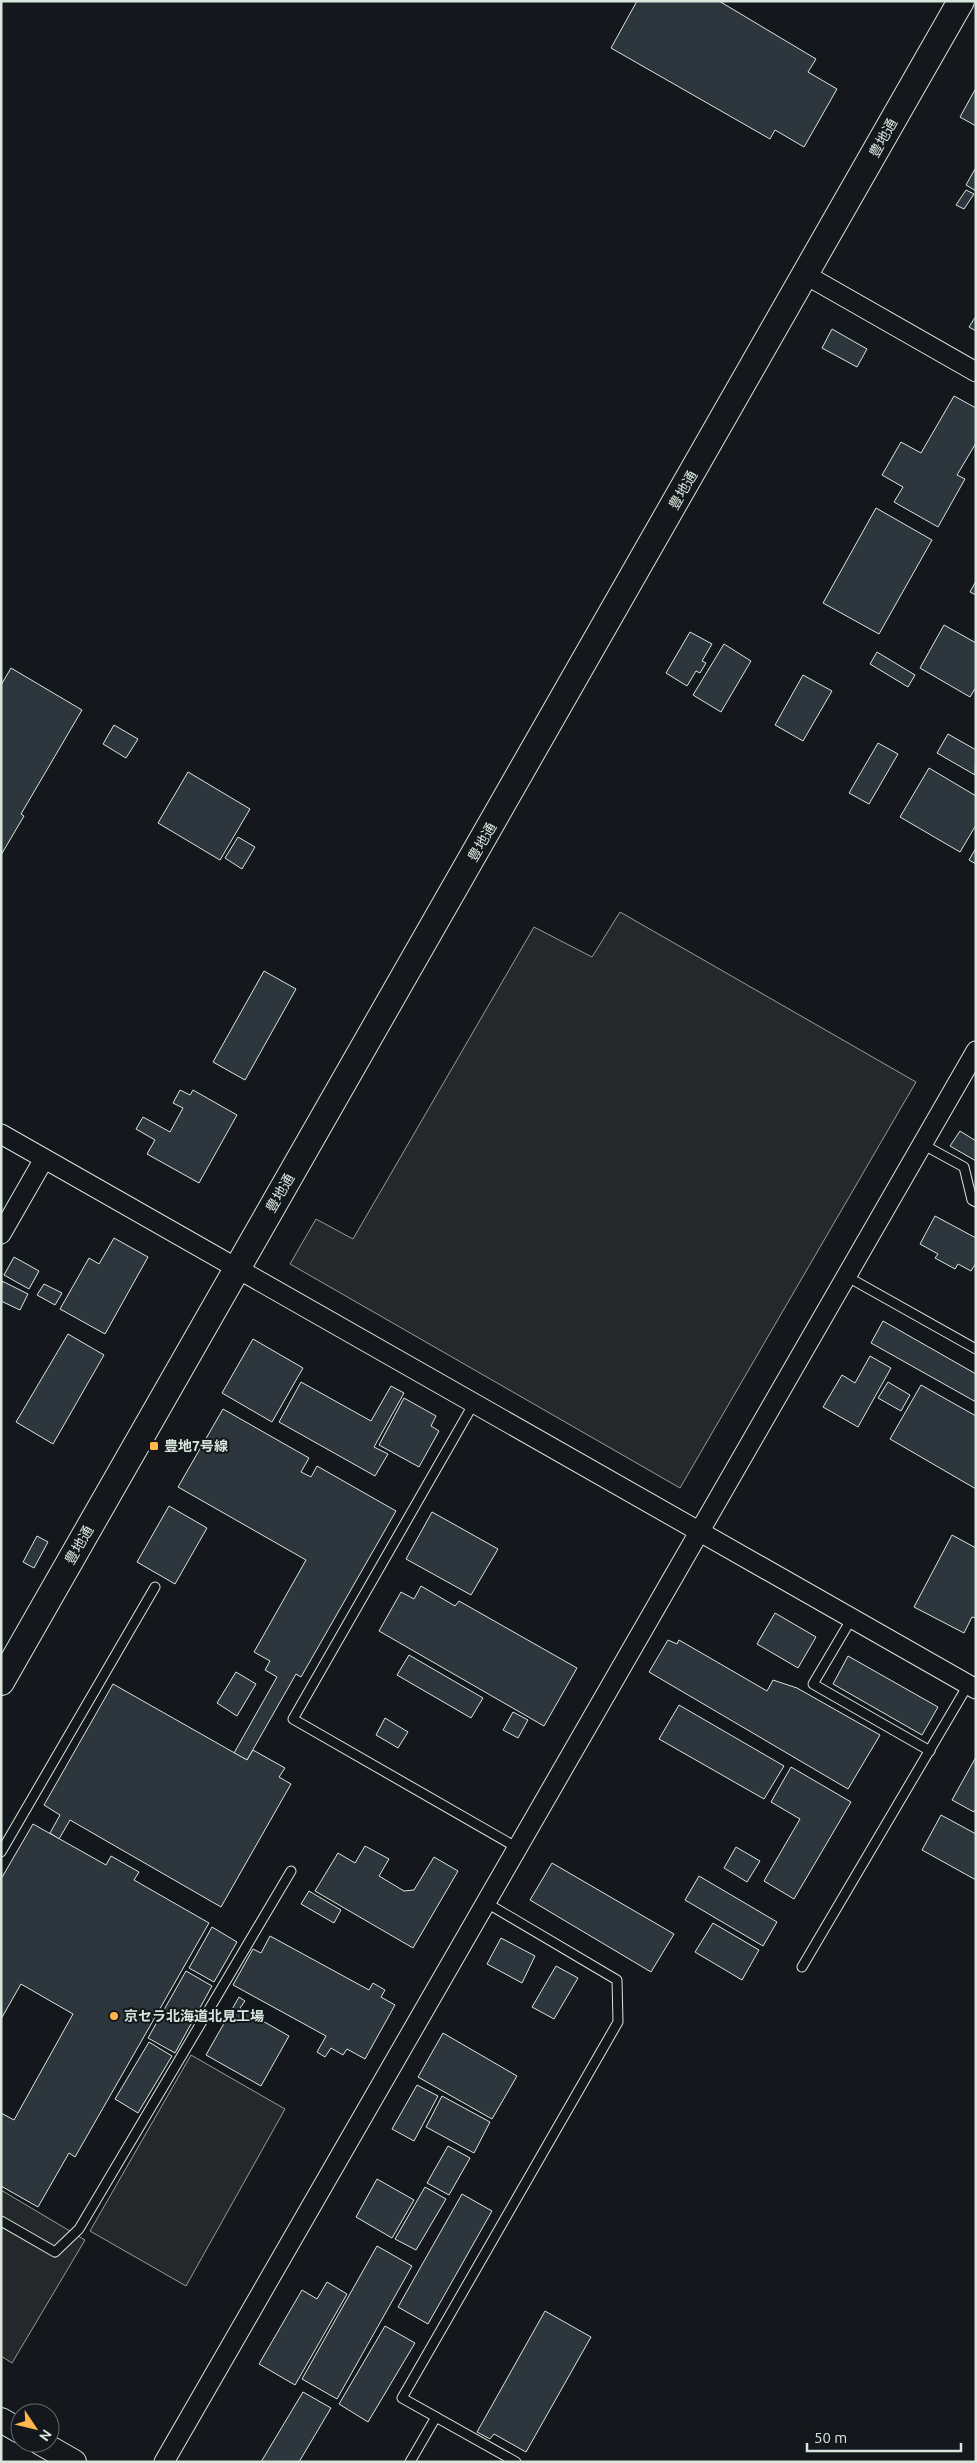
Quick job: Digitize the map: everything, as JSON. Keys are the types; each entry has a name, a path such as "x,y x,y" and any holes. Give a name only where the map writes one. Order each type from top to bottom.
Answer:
{"main road":[{"name":"豊地通","path":"1,1682 961,1"}],"street":[{"path":"806,275 976,372"},
{"path":"164,2462 698,1530 976,1051"},
{"path":"1,1134 972,1687"},
{"path":"1,1234 44,1159"},
{"path":"58,2453 74,2462"}],"lane":[{"path":"922,1144 964,1167 972,1200 976,1202"},
{"path":"846,1276 976,1349"},
{"path":"474,1403 293,1719 516,1847"},
{"path":"1,1852 155,1587"},
{"path":"852,1618 813,1684 930,1751"},
{"path":"802,1967 930,1751 972,1687"},
{"path":"1,2221 55,2252 79,2228 291,1871"},
{"path":"485,1902 616,1980 618,2022 402,2398 516,2462"},
{"path":"410,2462 436,2417"}],"shaded area":[{"path":"620,912 916,1082 680,1488 290,1264 316,1219 353,1239 534,927 592,957"},
{"path":"191,2055 285,2109 186,2286 90,2231"},
{"path":"1,2190 85,2240 12,2363 1,2356"}],"building":[{"path":"637,1 719,1 816,59 808,72 837,89 804,147 775,130 770,139 611,48"},
{"path":"976,88 976,126 960,117"},
{"path":"976,170 976,191 966,185"},
{"path":"966,190 974,194 964,209 956,205"},
{"path":"976,316 976,331 969,327"},
{"path":"832,329 867,349 857,367 822,348"},
{"path":"954,396 976,408 976,443 957,475 965,479 938,527 894,502 903,487 882,475 901,442 921,453"},
{"path":"876,508 932,540 879,634 823,603"},
{"path":"976,581 976,595 970,592"},
{"path":"944,625 976,643 976,687 970,697 920,668"},
{"path":"690,632 712,644 702,661 706,663 700,673 696,671 687,686 666,673"},
{"path":"724,644 751,661 721,712 693,695"},
{"path":"877,652 915,675 908,687 870,664"},
{"path":"11,668 82,710 21,814 24,816 1,855 1,685"},
{"path":"803,675 832,691 803,741 775,725"},
{"path":"114,725 138,739 126,758 103,744"},
{"path":"948,734 976,750 975,775 937,753"},
{"path":"878,743 898,754 869,804 849,793"},
{"path":"929,768 976,796 976,825 960,852 900,817"},
{"path":"188,772 250,809 220,860 158,823"},
{"path":"238,837 255,847 242,869 225,858"},
{"path":"976,848 976,864 969,860"},
{"path":"264,971 296,989 245,1080 213,1062"},
{"path":"180,1090 190,1095 193,1090 237,1115 199,1183 147,1154 155,1140 136,1129 143,1117 170,1132 183,1108 173,1103"},
{"path":"960,1131 976,1141 976,1161 950,1146"},
{"path":"935,1216 976,1238 976,1263 971,1271 958,1264 955,1269 935,1258 938,1254 920,1244"},
{"path":"114,1238 148,1257 105,1334 60,1309 89,1258 99,1264"},
{"path":"14,1257 39,1271 29,1289 4,1275"},
{"path":"2,1281 28,1294 20,1310 1,1301"},
{"path":"44,1284 62,1293 55,1305 37,1295"},
{"path":"883,1321 976,1374 976,1402 871,1343"},
{"path":"68,1334 104,1355 53,1444 16,1422"},
{"path":"253,1339 303,1368 272,1422 222,1393"},
{"path":"870,1356 891,1368 858,1427 823,1407 842,1375 855,1383"},
{"path":"301,1382 371,1421 391,1386 404,1393 374,1447 388,1454 375,1476 279,1422"},
{"path":"888,1382 910,1395 901,1411 878,1398"},
{"path":"921,1385 976,1416 976,1489 890,1439"},
{"path":"404,1398 436,1416 431,1426 439,1431 419,1467 379,1445"},
{"path":"223,1409 309,1458 301,1472 311,1477 317,1466 396,1511 301,1677 296,1674 247,1760 234,1753 277,1677 265,1670 270,1661 254,1652 306,1560 178,1487"},
{"path":"169,1506 207,1528 175,1584 137,1562"},
{"path":"432,1512 498,1549 471,1595 406,1559"},
{"path":"952,1535 976,1548 976,1618 972,1617 964,1633 914,1607"},
{"path":"37,1536 48,1542 34,1568 23,1562"},
{"path":"421,1586 455,1606 459,1601 577,1668 544,1726 379,1631 401,1592 414,1599"},
{"path":"775,1613 816,1637 798,1668 757,1644"},
{"path":"668,1640 677,1644 679,1640 767,1691 773,1680 797,1688 880,1735 848,1789 649,1672"},
{"path":"409,1655 483,1698 471,1718 397,1675"},
{"path":"848,1656 938,1707 922,1735 833,1684"},
{"path":"236,1672 256,1684 237,1716 217,1703"},
{"path":"113,1684 247,1760 253,1750 285,1768 279,1777 291,1784 221,1907 70,1820 59,1839 50,1833 60,1815 44,1805"},
{"path":"679,1705 784,1766 764,1799 659,1739"},
{"path":"513,1712 528,1720 518,1738 503,1730"},
{"path":"385,1718 408,1732 398,1748 376,1735"},
{"path":"976,1757 976,1809 974,1812 952,1800"},
{"path":"791,1767 851,1802 794,1899 764,1881 800,1819 771,1802"},
{"path":"941,1815 976,1834 976,1880 922,1850"},
{"name":"京セラ北海道北見工場","path":"33,1824 106,1865 111,1856 139,1872 134,1880 209,1923 75,2157 69,2153 38,2207 1,2186 1,2113 14,2120 73,2014 21,1984 1,2019 1,1879"},
{"path":"365,1846 389,1859 379,1876 404,1891 414,1890 434,1857 458,1871 413,1948 315,1891 338,1853 355,1863"},
{"path":"736,1847 760,1861 747,1882 724,1868"},
{"path":"552,1863 674,1934 651,1972 530,1900"},
{"path":"699,1876 777,1922 763,1946 685,1900"},
{"path":"309,1891 341,1910 334,1923 301,1904"},
{"path":"713,1923 759,1950 742,1980 695,1952"},
{"path":"212,1927 237,1942 214,1982 189,1968"},
{"path":"270,1936 369,1990 373,1983 385,1990 381,1997 395,2005 365,2059 347,2049 343,2055 331,2048 325,2057 317,2052 326,2036 233,1985 253,1949 261,1953"},
{"path":"501,1938 535,1956 522,1983 487,1964"},
{"path":"556,1966 578,1978 554,2019 532,2007"},
{"path":"186,1971 212,1986 175,2053 148,2038"},
{"path":"239,1997 245,2001 240,2008 289,2036 261,2086 206,2055"},
{"path":"443,2033 517,2076 492,2119 418,2077"},
{"path":"149,2042 172,2056 138,2113 115,2099"},
{"path":"417,2085 438,2096 414,2141 392,2129"},
{"path":"442,2096 490,2122 474,2153 426,2127"},
{"path":"448,2146 470,2158 449,2195 427,2183"},
{"path":"377,2179 414,2200 392,2238 356,2217"},
{"path":"425,2187 446,2199 416,2250 395,2239"},
{"path":"462,2194 492,2211 428,2324 398,2307"},
{"path":"377,2246 412,2266 337,2399 302,2379"},
{"path":"327,2282 347,2294 295,2385 259,2364 302,2290 317,2299"},
{"path":"545,2311 591,2337 526,2452 494,2434 490,2439 477,2432"},
{"path":"385,2326 415,2343 368,2422 339,2404"},
{"path":"303,2392 331,2408 299,2462 261,2462"}],"place":[{"name":"豊地7号線","path":"154,1446"},
{"name":"京セラ北海道北見工場","path":"114,2016"}]}
